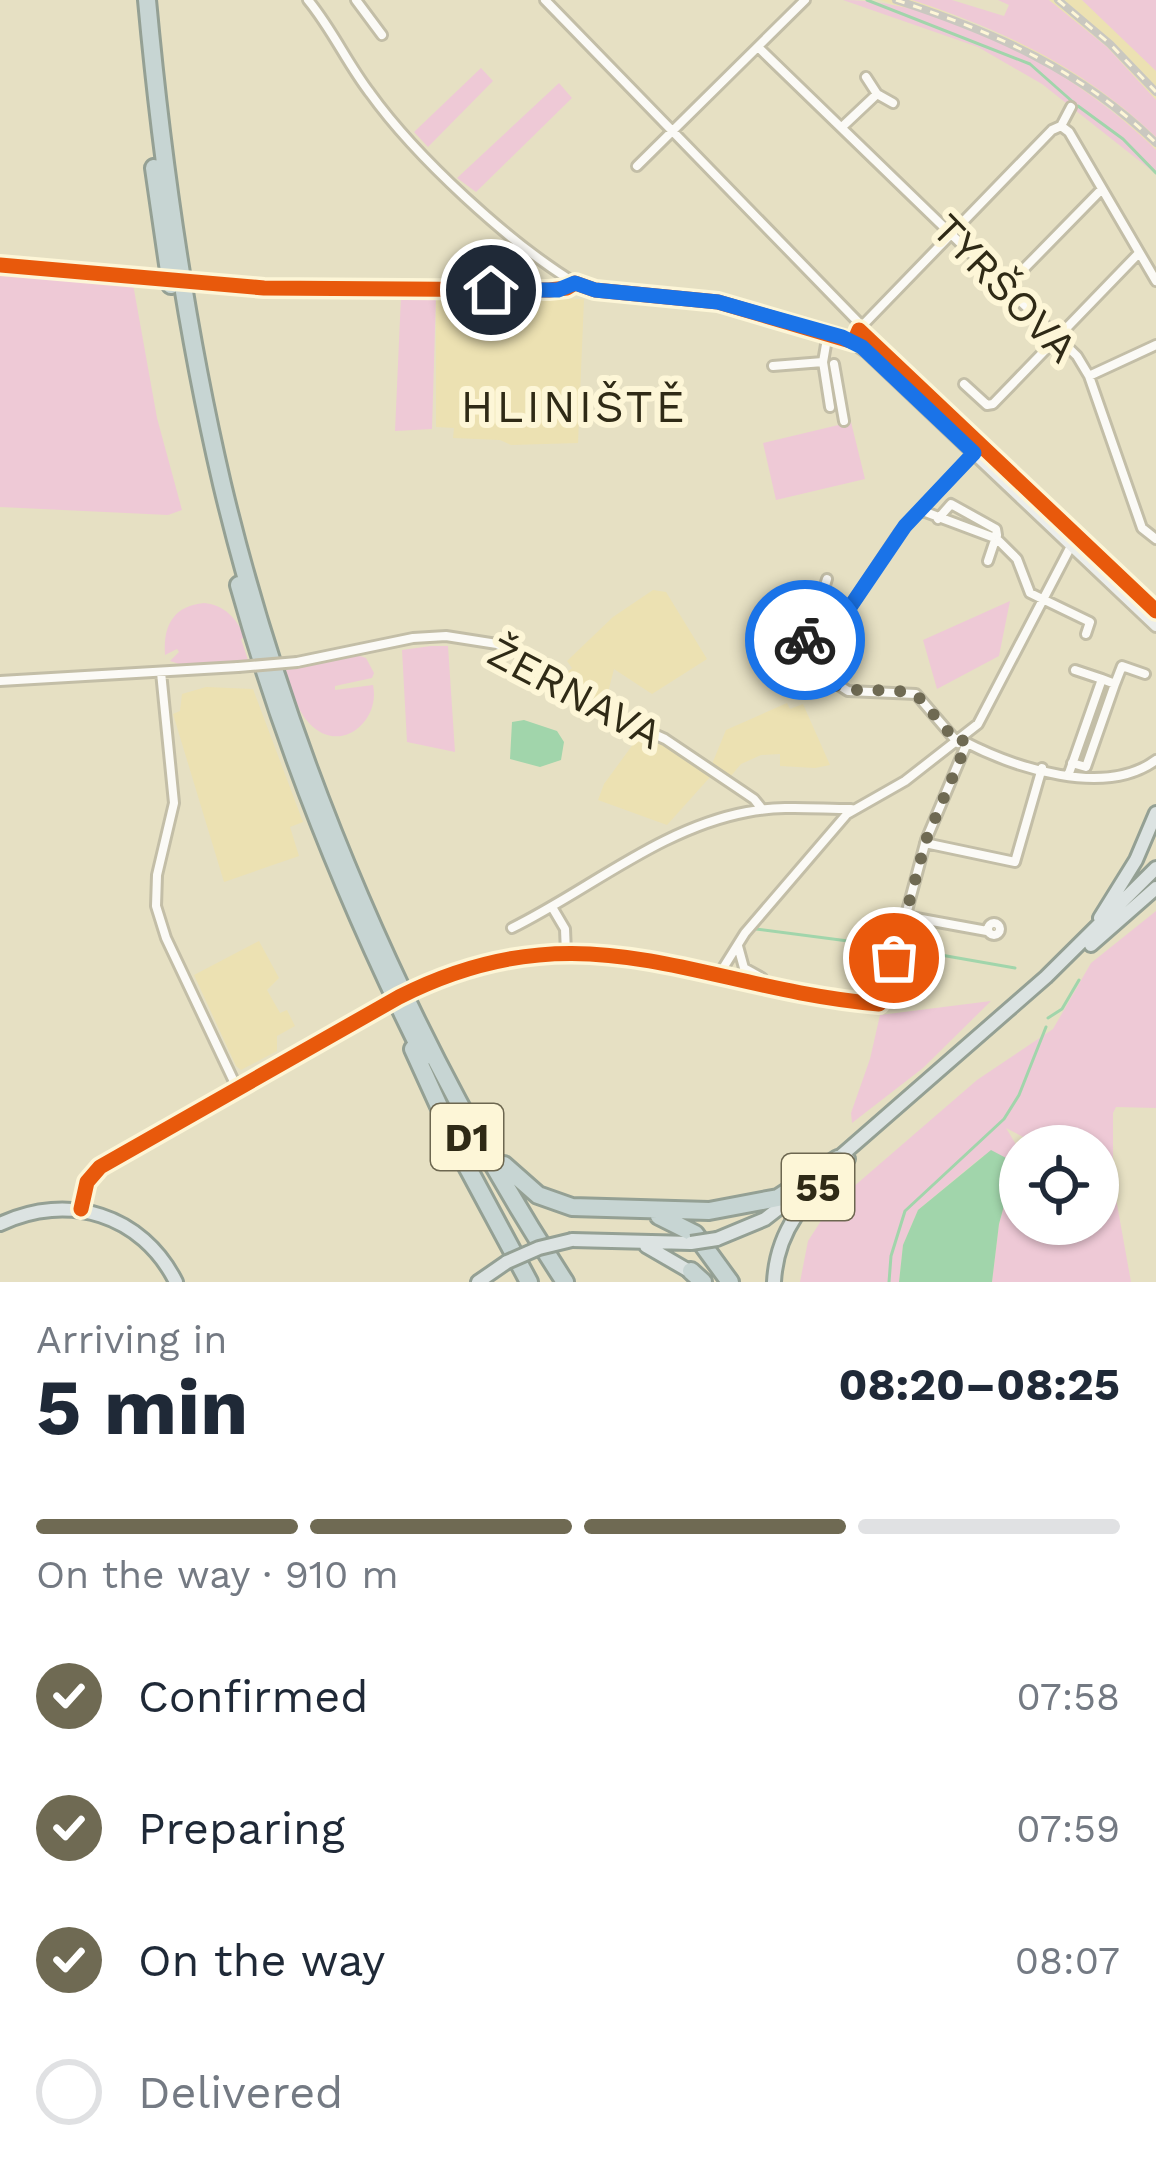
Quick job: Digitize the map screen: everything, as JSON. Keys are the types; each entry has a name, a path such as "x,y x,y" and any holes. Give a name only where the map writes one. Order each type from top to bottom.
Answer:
{"highway":[{"name":"D1","path":"135,0 167,261 191,392 218,510 274,702 315,816 389,987 464,1132 552,1282"},
{"name":"D1","path":"147,0 185,304 223,488 306,758 400,981 473,1127 566,1282"},
{"path":"389,987 450,1133 530,1282"},
{"path":"473,1127 513,1177 538,1195 572,1208 709,1210 760,1204 796,1189 838,1159"},
{"path":"616,1210 662,1216 688,1229 707,1246 730,1282"}],"main road":[{"path":"0,265 214,284 392,290 549,290 575,283 595,290 718,302 828,333 854,342 970,458 1156,626"},
{"name":"55","path":"1083,942 1132,868 1156,814"},
{"name":"55","path":"478,1282 539,1248 572,1240 691,1243 717,1238 774,1214 896,1112 1149,885 1156,868"},
{"path":"1046,977 1086,950 1149,885"},
{"name":"55","path":"774,1282 780,1244 794,1215 896,1112"},
{"path":"0,1224 32,1211 81,1210 112,1218 158,1253 176,1282"},
{"name":"55","path":"622,1240 659,1252 699,1278"}],"street":[{"path":"308,0 370,94 450,179 533,254 575,283"},
{"path":"356,0 382,35"},
{"path":"544,0 862,326"},
{"path":"637,166 806,1"},
{"name":"TYRŠOVA","path":"759,48 1059,335 1089,376 1142,528 1156,539"},
{"path":"866,77 877,94 893,103"},
{"path":"842,128 877,94"},
{"path":"854,342 862,326 1060,126 1071,107"},
{"path":"1060,126 1070,132 1156,281"},
{"path":"1008,285 1102,189"},
{"path":"964,384 986,405 993,404 1139,253"},
{"path":"828,333 828,363 844,421"},
{"path":"1089,376 1156,345"},
{"path":"773,366 828,363"},
{"path":"815,411 836,405"},
{"path":"817,612 848,610 892,543 970,458"},
{"path":"938,519 951,504 996,529 988,561"},
{"path":"920,510 996,539 1017,559 1029,591 1090,622 1086,634"},
{"path":"882,985 889,978 925,843 962,742 990,705 1071,545"},
{"path":"827,579 801,652 802,663 851,692 916,694 962,742 1068,776 1118,779 1156,760"},
{"name":"ŽERNAVA","path":"0,681 297,662 413,638 446,636 497,644 523,656 582,702 665,739 762,809"},
{"path":"1072,763 1086,767 1122,666 1145,674"},
{"path":"1075,670 1115,684"},
{"path":"161,673 174,803 157,875 156,906 166,938 238,1090"},
{"path":"1068,776 1102,680"},
{"path":"720,973 739,941 852,809 897,787 962,742"},
{"path":"925,843 1016,862 1042,769"},
{"path":"512,928 678,835 723,818 762,809 852,809"},
{"path":"552,907 565,928 566,952"},
{"path":"905,916 987,931"},
{"path":"739,941 737,951 744,968 780,986"},
{"path":"81,1210 87,1181 97,1170 423,985 492,962 566,952 625,956 879,1004"}],"shaded area":[{"path":"843,0 924,12 966,26 1046,66 1148,142 1156,150 1156,174 1042,84 978,47"},
{"path":"880,0 912,0 1045,53 1092,82 1139,120 1156,137 1156,150 1111,109 1041,62 961,27"},
{"path":"912,0 952,0 1004,16 1009,5 998,0 1049,0 1107,47 1156,100 1156,137 1101,91 1042,54"},
{"path":"1049,0 1082,0 1120,34 1156,71 1156,100 1107,47"},
{"path":"1082,0 1156,0 1156,71"},
{"path":"481,68 493,81 428,147 414,132"},
{"path":"559,83 572,98 476,192 457,178"},
{"path":"0,269 133,284 157,418 182,510 168,515 0,507"},
{"path":"436,295 584,299 578,443 511,445 500,440 453,438 454,428 436,427"},
{"path":"436,295 432,429 395,431 401,296"},
{"path":"851,422 865,479 776,500 763,443"},
{"path":"653,590 666,592 707,659 652,694 614,669 602,716 585,710 552,686 572,668 567,661 613,617"},
{"path":"1010,601 999,656 937,689 923,640"},
{"path":"204,603 234,618 245,637 241,639 248,660 182,665 170,661 177,649 165,655 172,619 185,608"},
{"path":"448,646 455,752 407,742 402,650"},
{"path":"350,653 366,658 372,678 335,686 335,690 373,685 374,699 364,722 345,735 333,736 305,718 286,670"},
{"path":"206,687 253,689 303,822 290,827 299,856 224,882 173,714 180,711 182,694"},
{"path":"787,703 790,709 803,704 830,765 780,766 780,754 761,755 741,764 730,777 712,764 726,730"},
{"path":"524,720 557,731 564,742 561,760 540,767 510,759 512,722"},
{"path":"642,732 711,776 667,825 598,800 604,784"},
{"path":"1156,911 1156,1108 1116,1107 1113,1125 999,1125 999,1163 983,1156 918,1210 903,1245 899,1282 800,1282 808,1241 830,1207 977,1080 1053,1029 1091,963"},
{"path":"259,941 279,978 267,990 280,1013 287,1010 295,1026 277,1036 277,1051 241,1070 194,975"},
{"path":"991,1001 923,1068 852,1123 880,1015"},
{"path":"991,1150 999,1154 999,1224 992,1282 899,1282 903,1245 918,1210"},
{"path":"1119,1215 1131,1282 992,1282 999,1224 999,1245 1119,1245"}],"waterway":[{"path":"867,0 1030,64 1074,103"},
{"path":"1078,106 1123,139 1156,173"},
{"path":"756,929 894,947"},
{"path":"901,948 1015,968"},
{"path":"1048,1018 1062,1009 1079,980"},
{"path":"889,1282 891,1256 905,1211 1004,1119 1019,1095 1046,1027"}],"railway":[{"path":"896,0 1035,56 1098,94 1156,143"},
{"path":"1058,0 1156,92"}],"cycle path":[{"path":"0,265 264,288 549,290 575,283 595,290 718,302 854,342 859,330 1156,611"},
{"path":"81,1209 87,1182 100,1167 399,997 465,970 526,956 584,954 640,959 879,1004"}],"way so far":[{"path":"805,640 800,659 814,671 851,692 916,694 958,743 967,743 926,840 894,958"}],"district":[{"name":"HLINIŠTĚ","path":"574,406"}],"route":[{"path":"491,290 558,290 575,283 595,290 706,299 842,337 862,347 974,453 905,526 848,610 815,613 805,640"}]}
